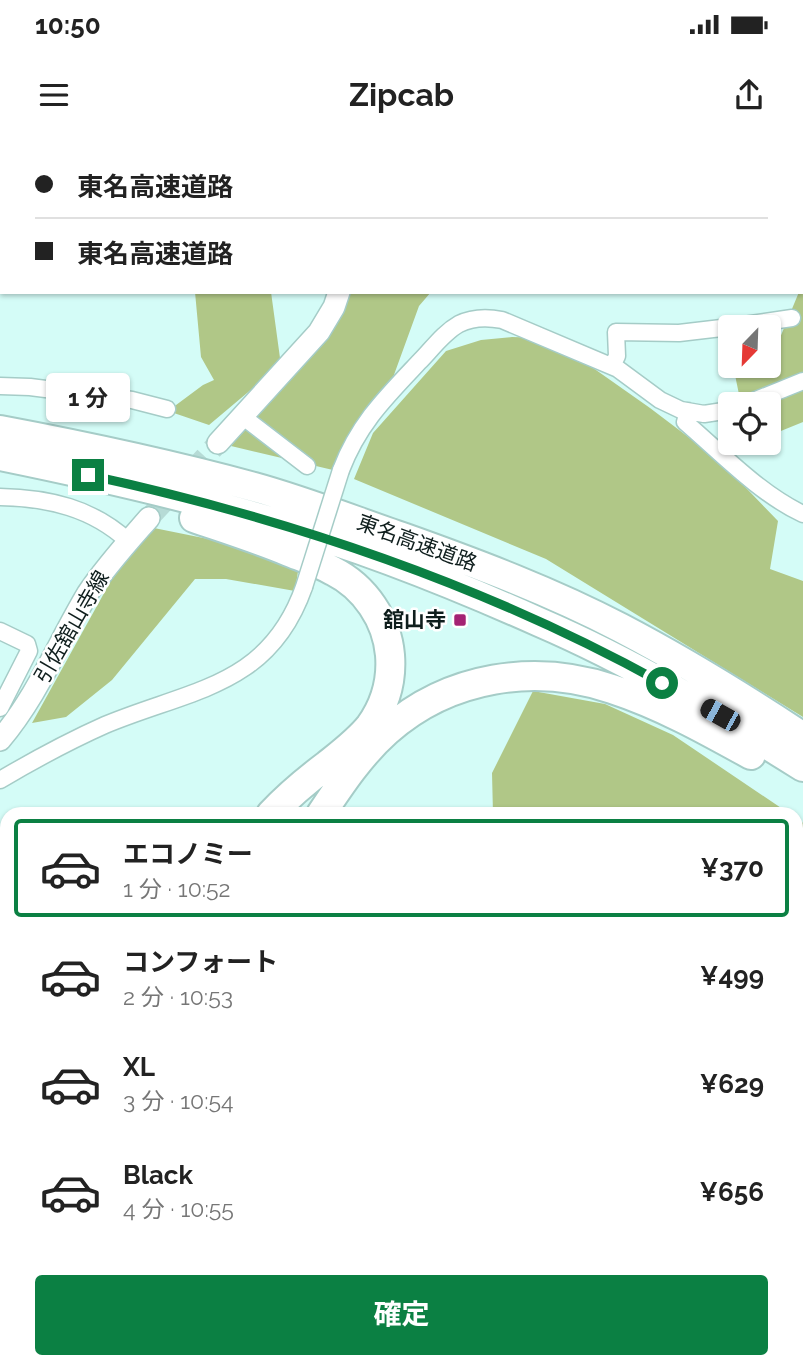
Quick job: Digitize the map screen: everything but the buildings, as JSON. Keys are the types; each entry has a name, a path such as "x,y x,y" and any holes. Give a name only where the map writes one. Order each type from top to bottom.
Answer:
{"highway":[{"path":"0,423 114,453"},
{"name":"東名高速道路","path":"0,430 114,453 255,488 368,525 510,578 619,627 690,666 803,737"},
{"name":"東名高速道路","path":"0,456 135,485 279,523 447,583 541,622 643,672 720,715 803,767"},
{"path":"0,468 150,505 251,537 333,570 366,596 381,620 389,647 390,675 383,702 370,726 360,737 278,807"},
{"path":"326,807 374,743 404,718 437,697 455,690 474,683 512,676 572,679 622,692 688,721 803,783"}],"main road":[{"path":"218,443 319,332 338,294"},
{"name":"引佐舘山寺線","path":"3,721 41,682 89,592 111,561 149,518"}],"street":[{"path":"0,780 53,749 95,730 215,684 242,670 265,652 284,629 295,609 341,470 359,431 376,408 444,335 467,321 484,318 502,320 612,366 670,405 704,414 718,412"},
{"path":"781,320 792,318"},
{"path":"612,366 617,356 616,332 679,333 718,328"},
{"path":"776,392 803,381"},
{"path":"0,386 30,387 132,400 167,409"},
{"path":"688,411 685,422 774,497 803,514"},
{"path":"243,416 307,466"},
{"path":"0,497 57,502 99,518 128,541"},
{"path":"0,631 27,644 29,651 3,721"}],"green space":[{"path":"195,294 271,294 280,358 265,378 209,425 168,411 214,380 201,357"},
{"path":"339,294 429,294 419,306 391,383 333,470 231,446 333,325"},
{"path":"798,294 803,294 803,422 781,431 781,392 739,392 736,378 781,378 781,335"},
{"path":"544,338 596,370 720,461 778,521 770,569 803,581 803,717 546,559 354,479 373,433 446,351 481,340"},
{"path":"149,527 238,545 299,565 295,591 226,579 195,579 112,680 66,717 32,723 113,577"},
{"path":"533,691 605,704 673,735 780,807 493,807 492,773"}],"tunnel":[{"path":"149,518 218,443"}],"place":[{"name":"舘山寺","path":"460,620"}],"route":[{"path":"88,475 279,523 346,545 541,622 662,683"}]}
